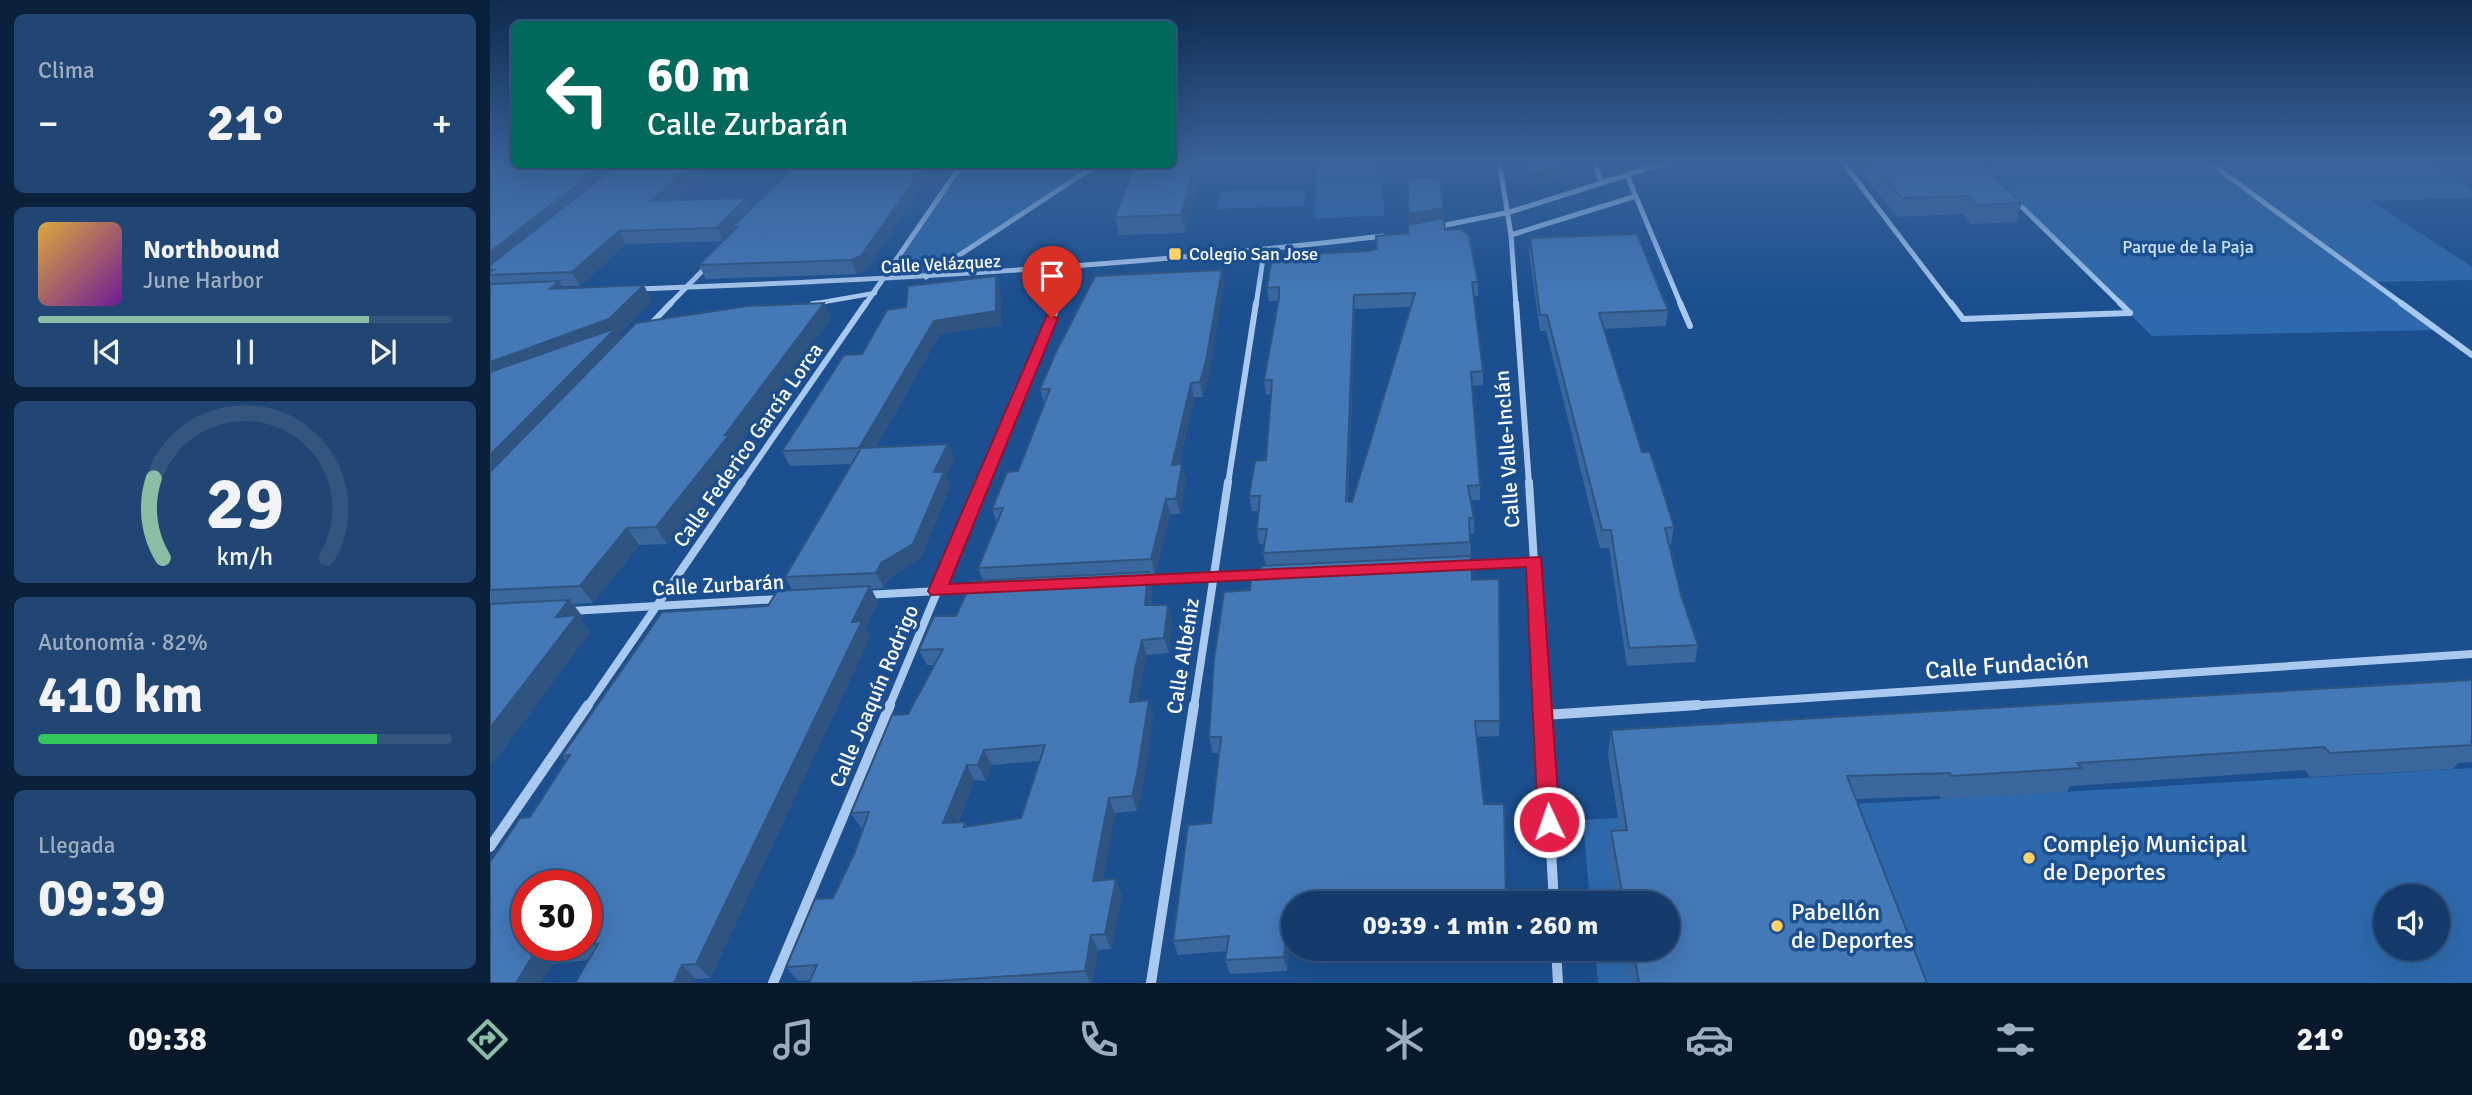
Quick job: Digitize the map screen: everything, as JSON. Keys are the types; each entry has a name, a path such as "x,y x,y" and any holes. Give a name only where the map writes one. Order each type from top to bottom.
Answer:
{"street":[{"name":"Calle Federico García Lorca","path":"490,848 934,206"},
{"path":"923,279 1034,206"},
{"name":"Calle Valle-Inclán","path":"1509,206 1535,561 1553,891"},
{"path":"1425,230 1529,206"},
{"path":"1511,235 1604,206"},
{"path":"1640,206 1690,326"},
{"path":"1876,206 1963,319 2130,313 2021,206"},
{"path":"2269,206 2472,355"},
{"name":"Calle Velázquez","path":"634,289 884,281 1073,269 1264,252 1386,236"},
{"name":"Calle Albéniz","path":"1151,983 1264,252"},
{"path":"644,331 713,259"},
{"name":"Calle Joaquín Rodrigo","path":"773,983 1073,269"},
{"path":"807,304 875,293"},
{"path":"644,331 657,329"},
{"path":"1451,565 1535,561"},
{"path":"1130,580 1283,572"},
{"path":"857,595 979,589"},
{"name":"Calle Zurbarán","path":"559,611 790,599"},
{"name":"Calle Fundación","path":"1544,715 2472,654"},
{"path":"1557,961 1558,983"}],"green space":[{"path":"935,206 1035,206 923,279 884,281"},
{"path":"1217,206 1304,206 1304,206 1216,209"},
{"path":"1315,206 1384,206 1384,216 1314,218"},
{"name":"Parque de la Paja","path":"2021,206 2378,206 2472,267 2472,280 2374,282 2439,330 2152,336"},
{"name":"Complejo Municipal de Deportes","path":"2472,768 2472,983 1598,983 1596,961 1680,961 1680,891 1589,891 1583,820"}],"building":[{"path":"490,206 550,206 490,252"},
{"path":"566,206 738,206 717,228 619,231 572,272 490,275 493,270 490,270 490,265"},
{"path":"754,206 896,206 861,256 851,260 699,265 737,227 732,227"},
{"path":"1119,206 1183,206 1181,215 1115,217"},
{"path":"1408,206 1443,206 1443,208 1408,214"},
{"path":"1444,218 1445,230 1462,229 1469,236 1478,282 1472,282 1483,371 1471,372 1480,485 1468,486 1474,518 1469,518 1470,542 1263,553 1267,529 1257,529 1260,496 1249,496 1255,461 1266,460 1272,380 1264,380 1279,298 1279,287 1267,288 1272,256 1377,249 1376,236 1408,233 1408,225","holes":["1415,293 1352,502 1346,501 1354,295"]},
{"path":"1637,234 1668,310 1599,313 1642,452 1650,452 1674,527 1665,528 1681,595 1698,645 1629,648 1611,530 1602,530 1547,315 1540,315 1530,238"},
{"path":"1222,270 1206,361 1200,382 1191,383 1172,465 1182,464 1176,499 1166,499 1151,559 978,568 1003,508 992,509 1007,472 1018,471 1050,389 1040,389 1095,276"},
{"path":"996,276 996,311 934,321 859,448 782,451 844,355 862,354 887,310 906,307 908,286"},
{"path":"559,281 550,289 644,285 609,319 490,362 490,284"},
{"path":"824,303 725,435 729,435 656,527 627,528 580,586 490,590 490,472 636,323 747,306"},
{"path":"616,328 490,455 490,372"},
{"path":"948,444 934,472 944,472 913,544 881,563 876,573 785,577 861,448"},
{"path":"1471,556 1472,580 1499,579 1500,721 1475,721 1484,804 1504,804 1506,891 1281,891 1281,957 1225,960 1229,936 1173,941 1188,825 1211,823 1221,737 1209,737 1214,659 1224,592 1250,590 1251,580 1259,580 1261,566"},
{"path":"1148,572 1145,605 1168,605 1164,638 1142,640 1130,702 1149,700 1137,775 1132,796 1109,798 1093,881 1116,879 1105,934 1091,935 1085,971 908,983 809,983 817,965 786,967 815,899 833,898 854,854 869,812 851,813 892,715 908,714 943,649 919,650 934,616 956,616 972,581","holes":["1045,745 1021,818 964,827 965,822 943,823 967,765 978,765 984,750"]},
{"path":"870,586 852,622 862,621 696,964 682,965 674,983 575,983 588,961 602,961 602,870 511,870 511,961 530,961 516,983 490,983 490,862 520,818 530,817 570,755 562,756 662,612 768,606 777,591"},
{"path":"569,600 556,617 577,615 490,728 490,604"},
{"path":"2472,680 2472,745 2330,753 2324,747 2077,763 2081,768 1951,776 1950,773 1847,776 1927,983 1639,983 1635,961 1680,961 1680,891 1622,891 1611,831 1627,830 1611,730"}],"place":[{"name":"Colegio San Jose","path":"1175,254"},
{"name":"Complejo Municipal de Deportes","path":"2029,858"},
{"name":"Pabellón de Deportes","path":"1777,926"}],"route":[{"path":"1052,318 937,591 1213,575 1535,561 1549,822"}]}
